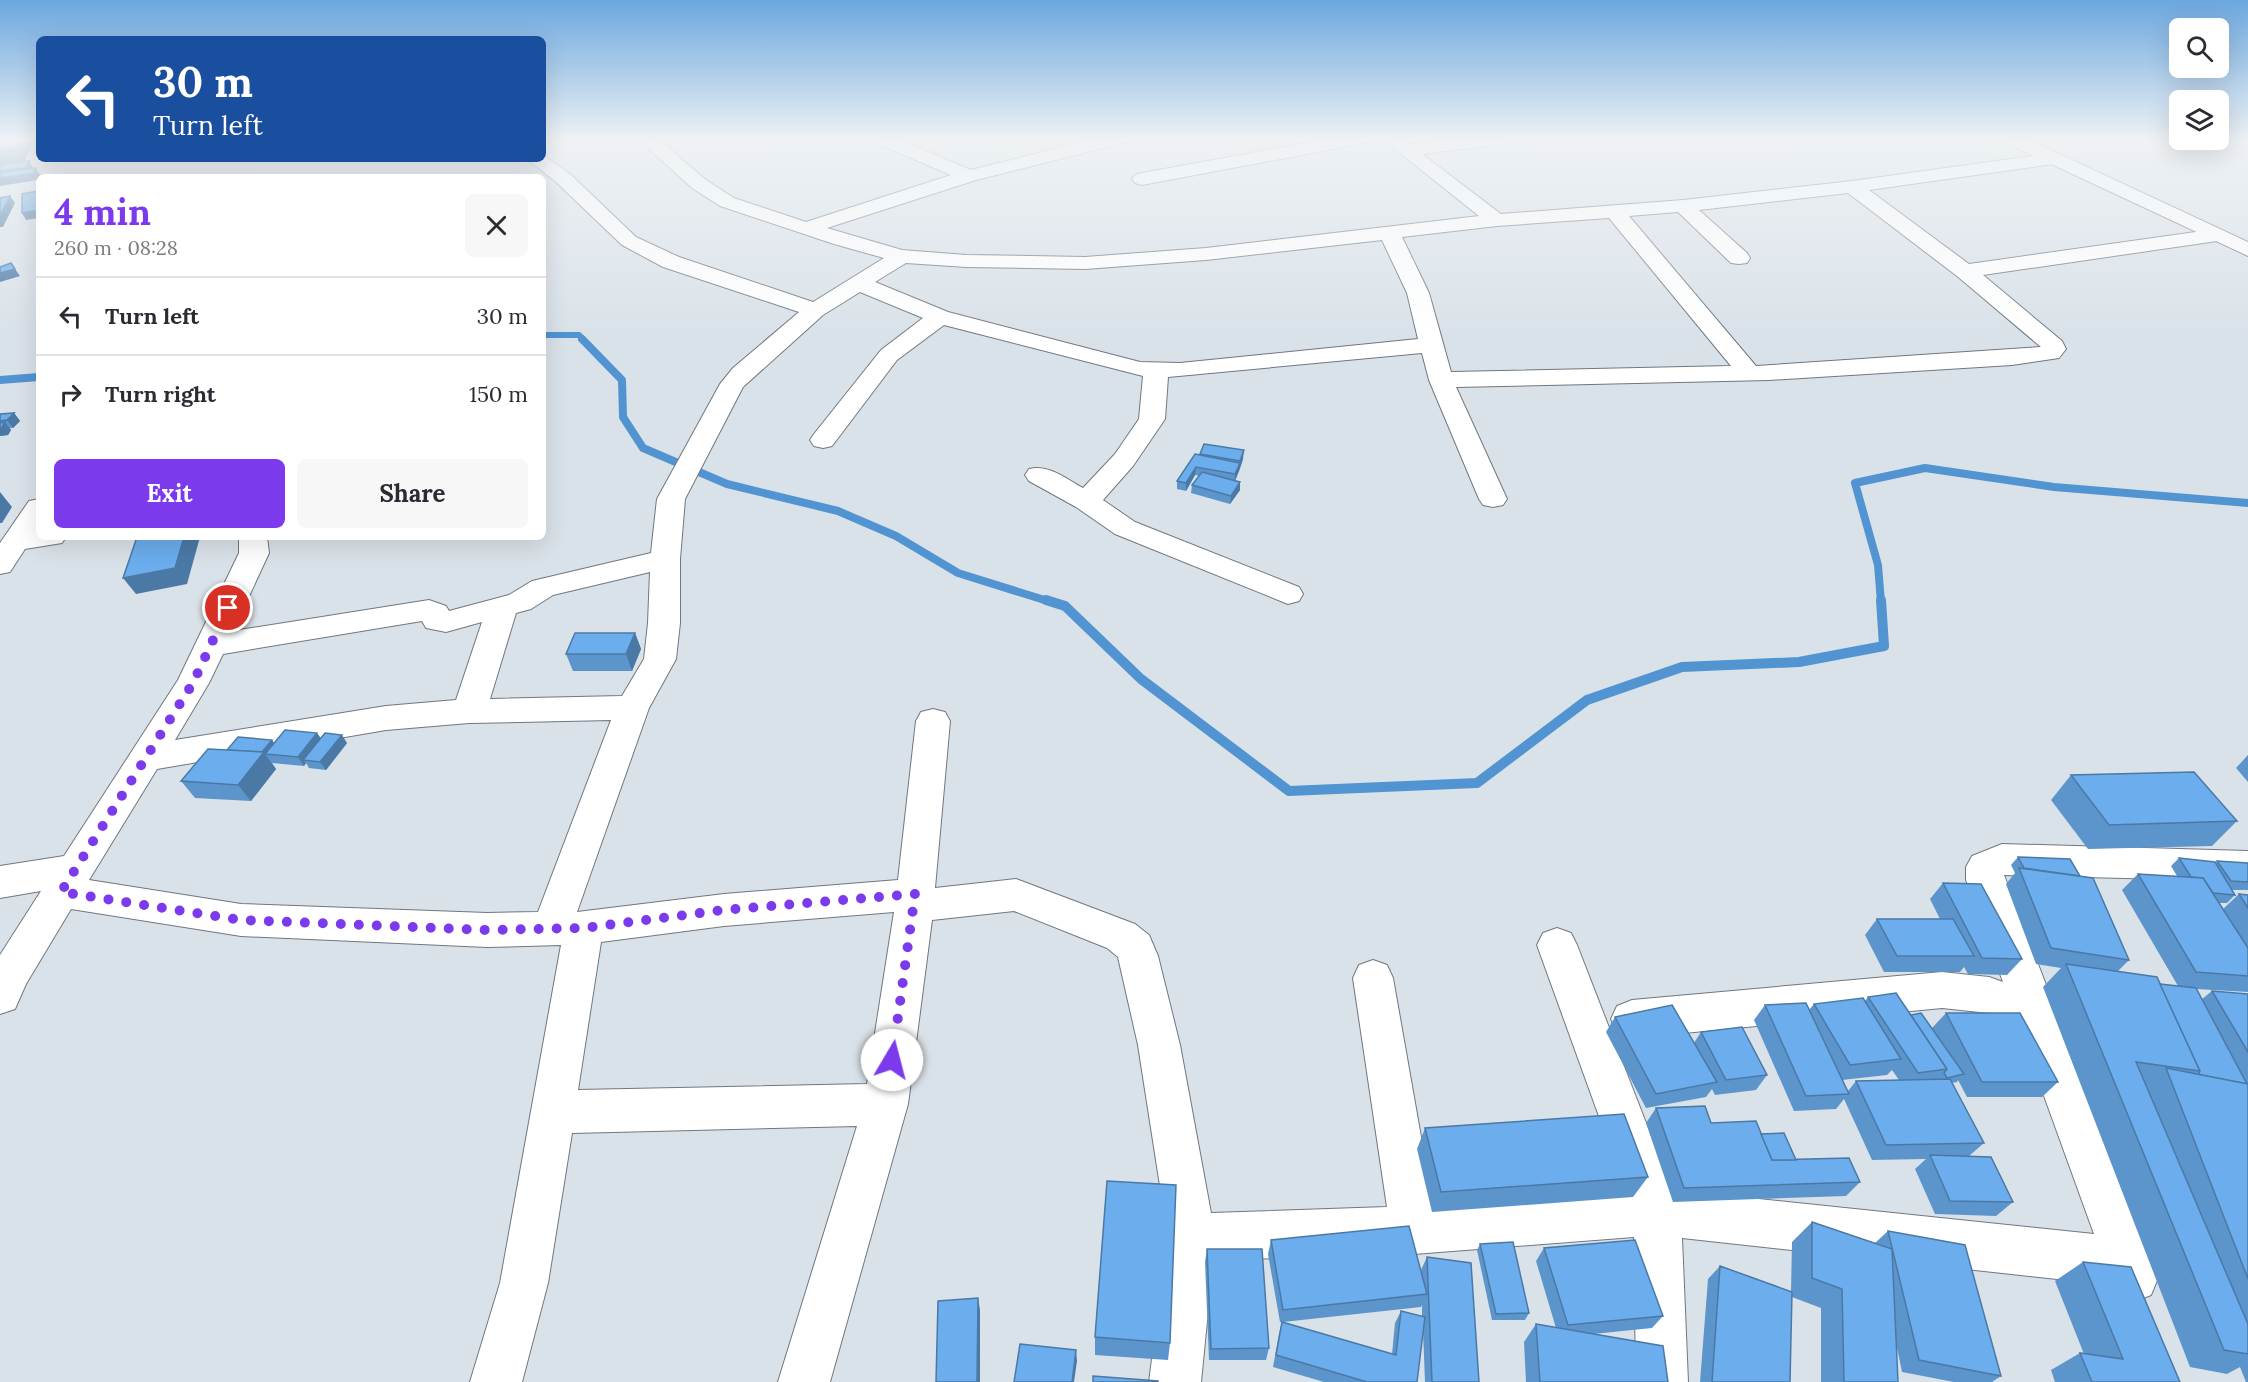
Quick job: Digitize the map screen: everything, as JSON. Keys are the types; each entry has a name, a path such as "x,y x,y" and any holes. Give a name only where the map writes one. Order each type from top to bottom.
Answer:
{"street":[{"path":"589,202 629,241 671,262 815,310"},
{"path":"729,202 902,256 966,261 1085,263 1206,254 1497,220 1713,202"},
{"path":"807,228 886,202"},
{"path":"1474,202 1497,220"},
{"path":"1441,380 1748,372 1769,374 2012,358 2051,353 2054,346 1965,270 1874,202"},
{"path":"2147,202 2248,250"},
{"path":"1683,206 1739,258"},
{"path":"1614,211 1748,372"},
{"path":"1389,232 1418,293 1441,380 1493,499"},
{"path":"1965,270 2217,235"},
{"path":"496,1382 524,1283 553,1112 567,929 632,708 660,659 665,559 671,499 732,384 815,310 861,284 902,256"},
{"path":"861,284 940,317 1140,369 1180,370 1431,345"},
{"path":"823,440 889,355 940,317"},
{"path":"1086,501 1124,460 1152,419 1156,370"},
{"path":"1039,475 1086,501 1125,528 1288,594"},
{"path":"0,565 36,511"},
{"path":"16,541 36,539"},
{"path":"0,996 10,974 193,683 254,553 253,540"},
{"path":"211,645 429,609 435,613 437,621 446,622 527,599 543,588 665,559"},
{"path":"469,711 503,606"},
{"path":"146,758 386,718 469,711 632,708"},
{"path":"804,1382 886,1104 914,900 933,721"},
{"path":"2148,1316 1985,880 1985,867 2002,859 2248,866"},
{"path":"0,882 68,881 241,920 487,930 567,929 724,910 1016,896 1121,936 1135,947 1160,1045 1192,1237 1175,1382"},
{"path":"1557,945 1589,1023 1658,1212 1662,1382"},
{"path":"1373,978 1414,1230"},
{"path":"1589,1023 1942,990 1989,995 2033,1011"},
{"path":"553,1112 886,1104"},
{"path":"1192,1237 1414,1230 1658,1212 2127,1262"}],"building":[{"path":"0,202 7,202 0,216"},
{"path":"22,202 36,202 36,211 22,213"},
{"path":"11,263 15,269 0,273 0,267"},
{"path":"14,413 7,420 0,421 0,414"},
{"path":"1204,444 1244,450 1240,461 1200,454"},
{"path":"1195,454 1240,463 1235,474 1196,467 1186,483 1177,481"},
{"path":"1202,472 1240,482 1231,496 1192,485"},
{"path":"136,540 183,540 175,568 123,578"},
{"path":"575,633 635,633 626,654 566,654"},
{"path":"285,730 317,733 298,757 265,754"},
{"path":"325,733 342,735 320,762 303,760"},
{"path":"238,737 272,740 262,752 227,750"},
{"path":"208,749 264,752 238,785 181,781"},
{"path":"2194,772 2237,821 2109,825 2071,775"},
{"path":"2018,857 2070,859 2080,876 2024,868"},
{"path":"2179,858 2215,862 2235,895 2213,893 2203,878 2191,877"},
{"path":"2217,861 2248,863 2248,882 2231,881"},
{"path":"2019,868 2093,878 2129,960 2051,948"},
{"path":"2138,874 2203,878 2248,948 2248,976 2196,972"},
{"path":"1943,883 1981,884 2022,959 1982,958"},
{"path":"2239,894 2248,895 2248,908"},
{"path":"1877,919 1953,919 1974,956 1897,956"},
{"path":"2066,964 2157,977 2200,1071 2136,1062 2248,1324 2248,1354 2224,1350"},
{"path":"2160,984 2196,988 2247,1084 2200,1075"},
{"path":"2212,991 2248,994 2248,1052"},
{"path":"1896,993 1947,1069 1918,1073 1868,997"},
{"path":"1863,998 1901,1059 1850,1065 1814,1004"},
{"path":"1806,1003 1849,1094 1806,1096 1765,1005"},
{"path":"1672,1005 1717,1082 1656,1094 1615,1017"},
{"path":"1921,1013 1964,1074 1947,1078 1944,1073 1947,1069 1911,1015"},
{"path":"1946,1013 2020,1013 2058,1082 1982,1082"},
{"path":"1742,1027 1767,1075 1726,1080 1701,1032"},
{"path":"2166,1068 2248,1084 2248,1279"},
{"path":"1950,1079 1984,1143 1886,1145 1856,1081"},
{"path":"1705,1106 1711,1123 1756,1121 1772,1160 1849,1158 1860,1182 1684,1188 1656,1108"},
{"path":"1624,1114 1648,1177 1441,1192 1425,1128"},
{"path":"1784,1133 1796,1160 1772,1160 1761,1134"},
{"path":"1930,1155 1991,1157 2013,1202 1950,1201"},
{"path":"1107,1181 1176,1185 1170,1343 1095,1337"},
{"path":"1812,1222 1892,1249 1898,1382 1844,1382 1842,1289 1812,1278"},
{"path":"1409,1226 1427,1294 1283,1310 1271,1240"},
{"path":"1888,1231 1965,1245 2001,1376 1919,1360"},
{"path":"1635,1240 1663,1316 1568,1325 1544,1248"},
{"path":"1513,1242 1529,1313 1496,1314 1480,1244"},
{"path":"1207,1249 1262,1249 1269,1348 1211,1349"},
{"path":"1427,1257 1471,1263 1479,1382 1432,1382"},
{"path":"2083,1262 2131,1267 2180,1382 2092,1382 2080,1353 2123,1359"},
{"path":"1720,1266 1792,1292 1790,1382 1712,1382"},
{"path":"978,1298 977,1382 936,1382 938,1301"},
{"path":"1401,1311 1425,1317 1417,1382 1367,1382 1276,1355 1282,1322 1396,1355"},
{"path":"1536,1324 1663,1346 1668,1382 1540,1382"},
{"path":"1020,1344 1076,1350 1072,1382 1014,1382"},
{"path":"1093,1376 1158,1381 1158,1382 1093,1382"}],"waterway":[{"path":"546,335 579,335 584,340"},
{"path":"582,339 622,380 623,417 643,448 727,484 838,511 896,536 958,573 1051,602"},
{"path":"0,380 36,377"},
{"path":"1881,602 1878,565 1855,483 1925,468 2054,487 2248,503"},
{"path":"1046,600 1065,606 1141,679 1289,791 1477,783 1587,700 1682,667 1799,662 1884,646 1881,600"}],"route":[{"path":"228,608 193,683 61,892 241,920 487,930 584,928 724,910 915,894 892,1060"}]}
